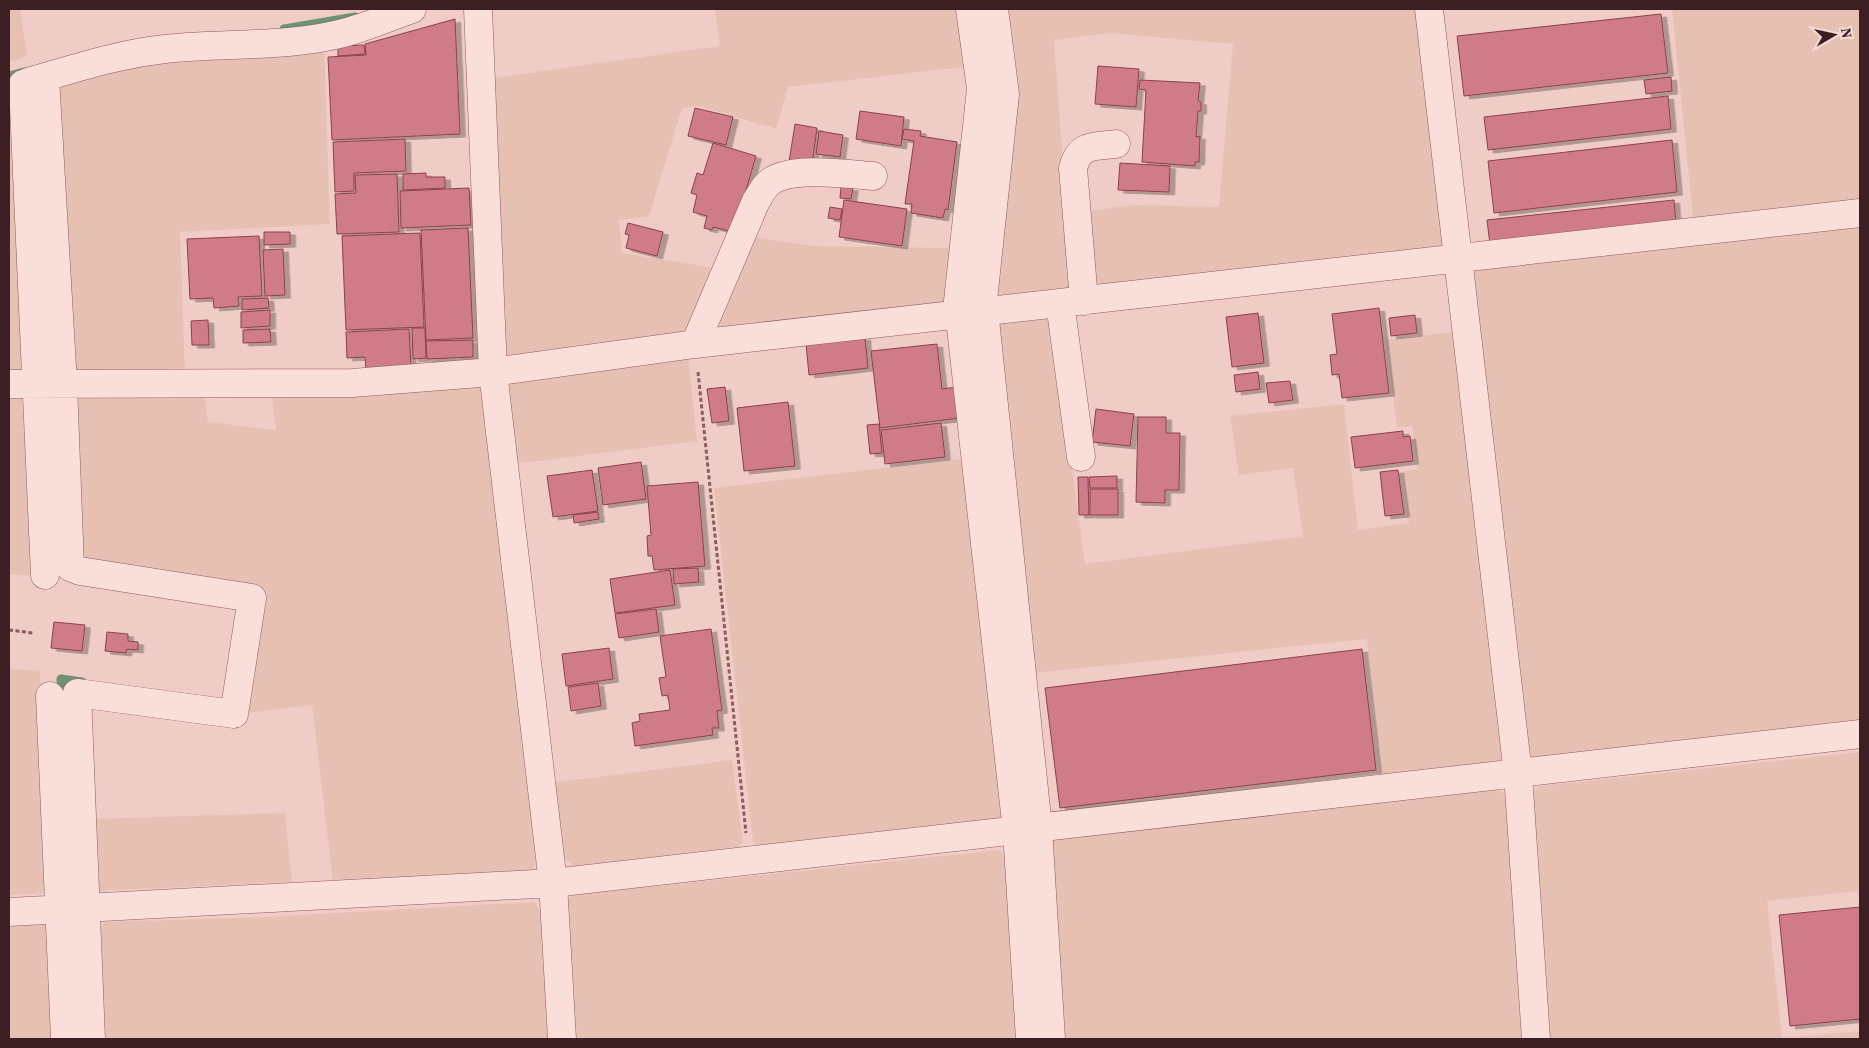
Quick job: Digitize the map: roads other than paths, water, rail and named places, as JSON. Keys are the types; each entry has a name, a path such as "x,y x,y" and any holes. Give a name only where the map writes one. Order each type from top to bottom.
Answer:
{"street":[{"path":"65,1039 72,909 77,693 234,714 252,598 80,571 70,567 50,384 26,83 104,60 163,49 273,43 326,37 374,23 412,9"},
{"path":"478,9 493,372 554,883 562,1039"},
{"path":"970,9 981,89 958,301 972,313 1051,1039"},
{"path":"972,313 983,300 1005,94 994,9"},
{"path":"1429,9 1518,774 1536,1039"},
{"path":"1081,458 1072,302 1073,168 1076,156 1084,149 1116,144"},
{"path":"695,344 756,201 769,182 789,173 835,173 873,176"},
{"path":"9,384 352,383 493,372 695,344 1860,213"},
{"path":"45,575 50,384"},
{"path":"50,696 72,909 91,1039"},
{"path":"9,912 554,883 1860,734"},
{"path":"1027,829 1030,1039"}],"waterway":[{"path":"284,29 355,17"},
{"path":"9,76 24,72"},
{"path":"62,700 61,679 82,682"}]}
